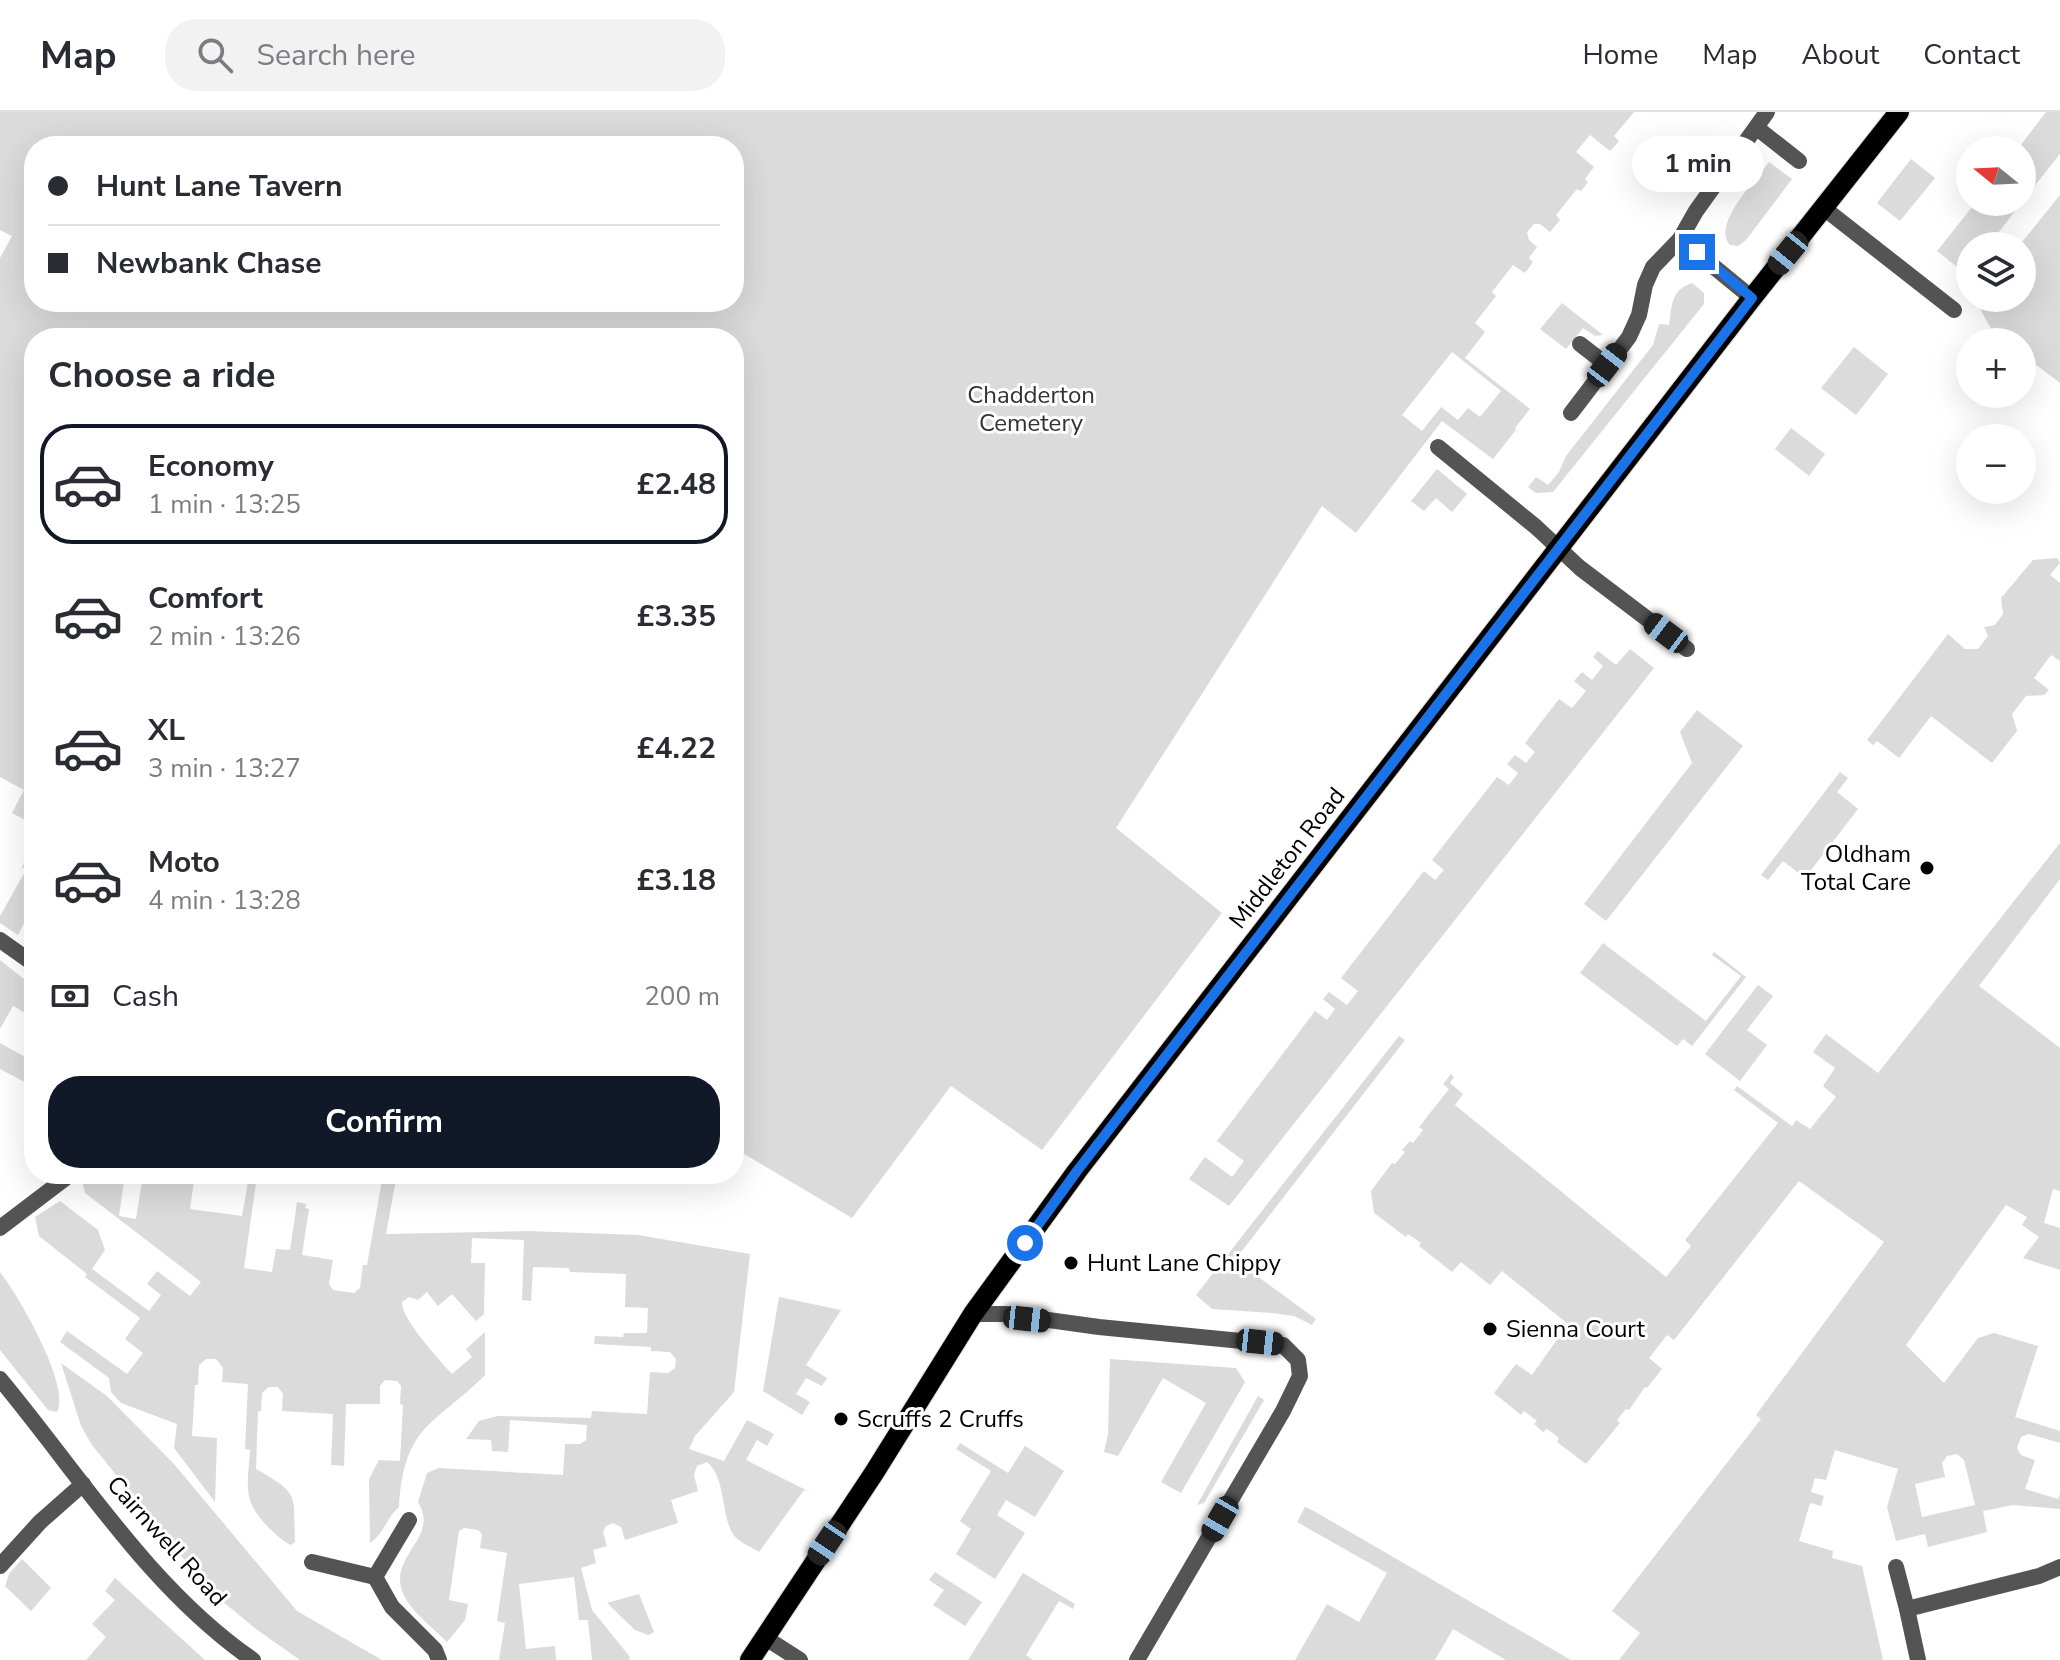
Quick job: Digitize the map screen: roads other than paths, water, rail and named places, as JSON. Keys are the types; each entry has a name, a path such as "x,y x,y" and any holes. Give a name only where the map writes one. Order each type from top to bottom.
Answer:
{"main road":[{"name":"Middleton Road","path":"750,1660 874,1473 973,1314 1077,1171 1899,112"}],"street":[{"path":"1571,413 1629,337 1653,267 1680,239 1696,211 1767,112"},
{"path":"1757,128 1799,161"},
{"path":"1825,209 1954,310"},
{"path":"1680,239 1752,298"},
{"path":"1580,344 1607,365"},
{"path":"1438,447 1580,568 1687,649"},
{"path":"0,940 24,957"},
{"path":"0,1228 58,1184"},
{"path":"973,1314 1005,1314 1027,1319 1283,1345 1298,1360 1300,1376 1283,1411 1137,1660"},
{"name":"Cairnwell Road","path":"0,1379 149,1565 190,1610 253,1660"},
{"name":"Cairnwell Road","path":"0,1566 33,1528 83,1484"},
{"path":"375,1577 409,1520"},
{"path":"312,1562 375,1577 392,1607 435,1650 439,1660"},
{"path":"1896,1567 1918,1660"},
{"path":"1907,1609 2039,1576 2060,1567"},
{"path":"764,1637 800,1660"}],"place":[{"name":"Oldham Total Care","path":"1927,868"},
{"name":"Hunt Lane Chippy","path":"1071,1263"},
{"name":"Sienna Court","path":"1490,1329"},
{"name":"Scruffs 2 Cruffs","path":"841,1419"}],"park label":[{"name":"Chadderton Cemetery","path":"1031,409"}]}
